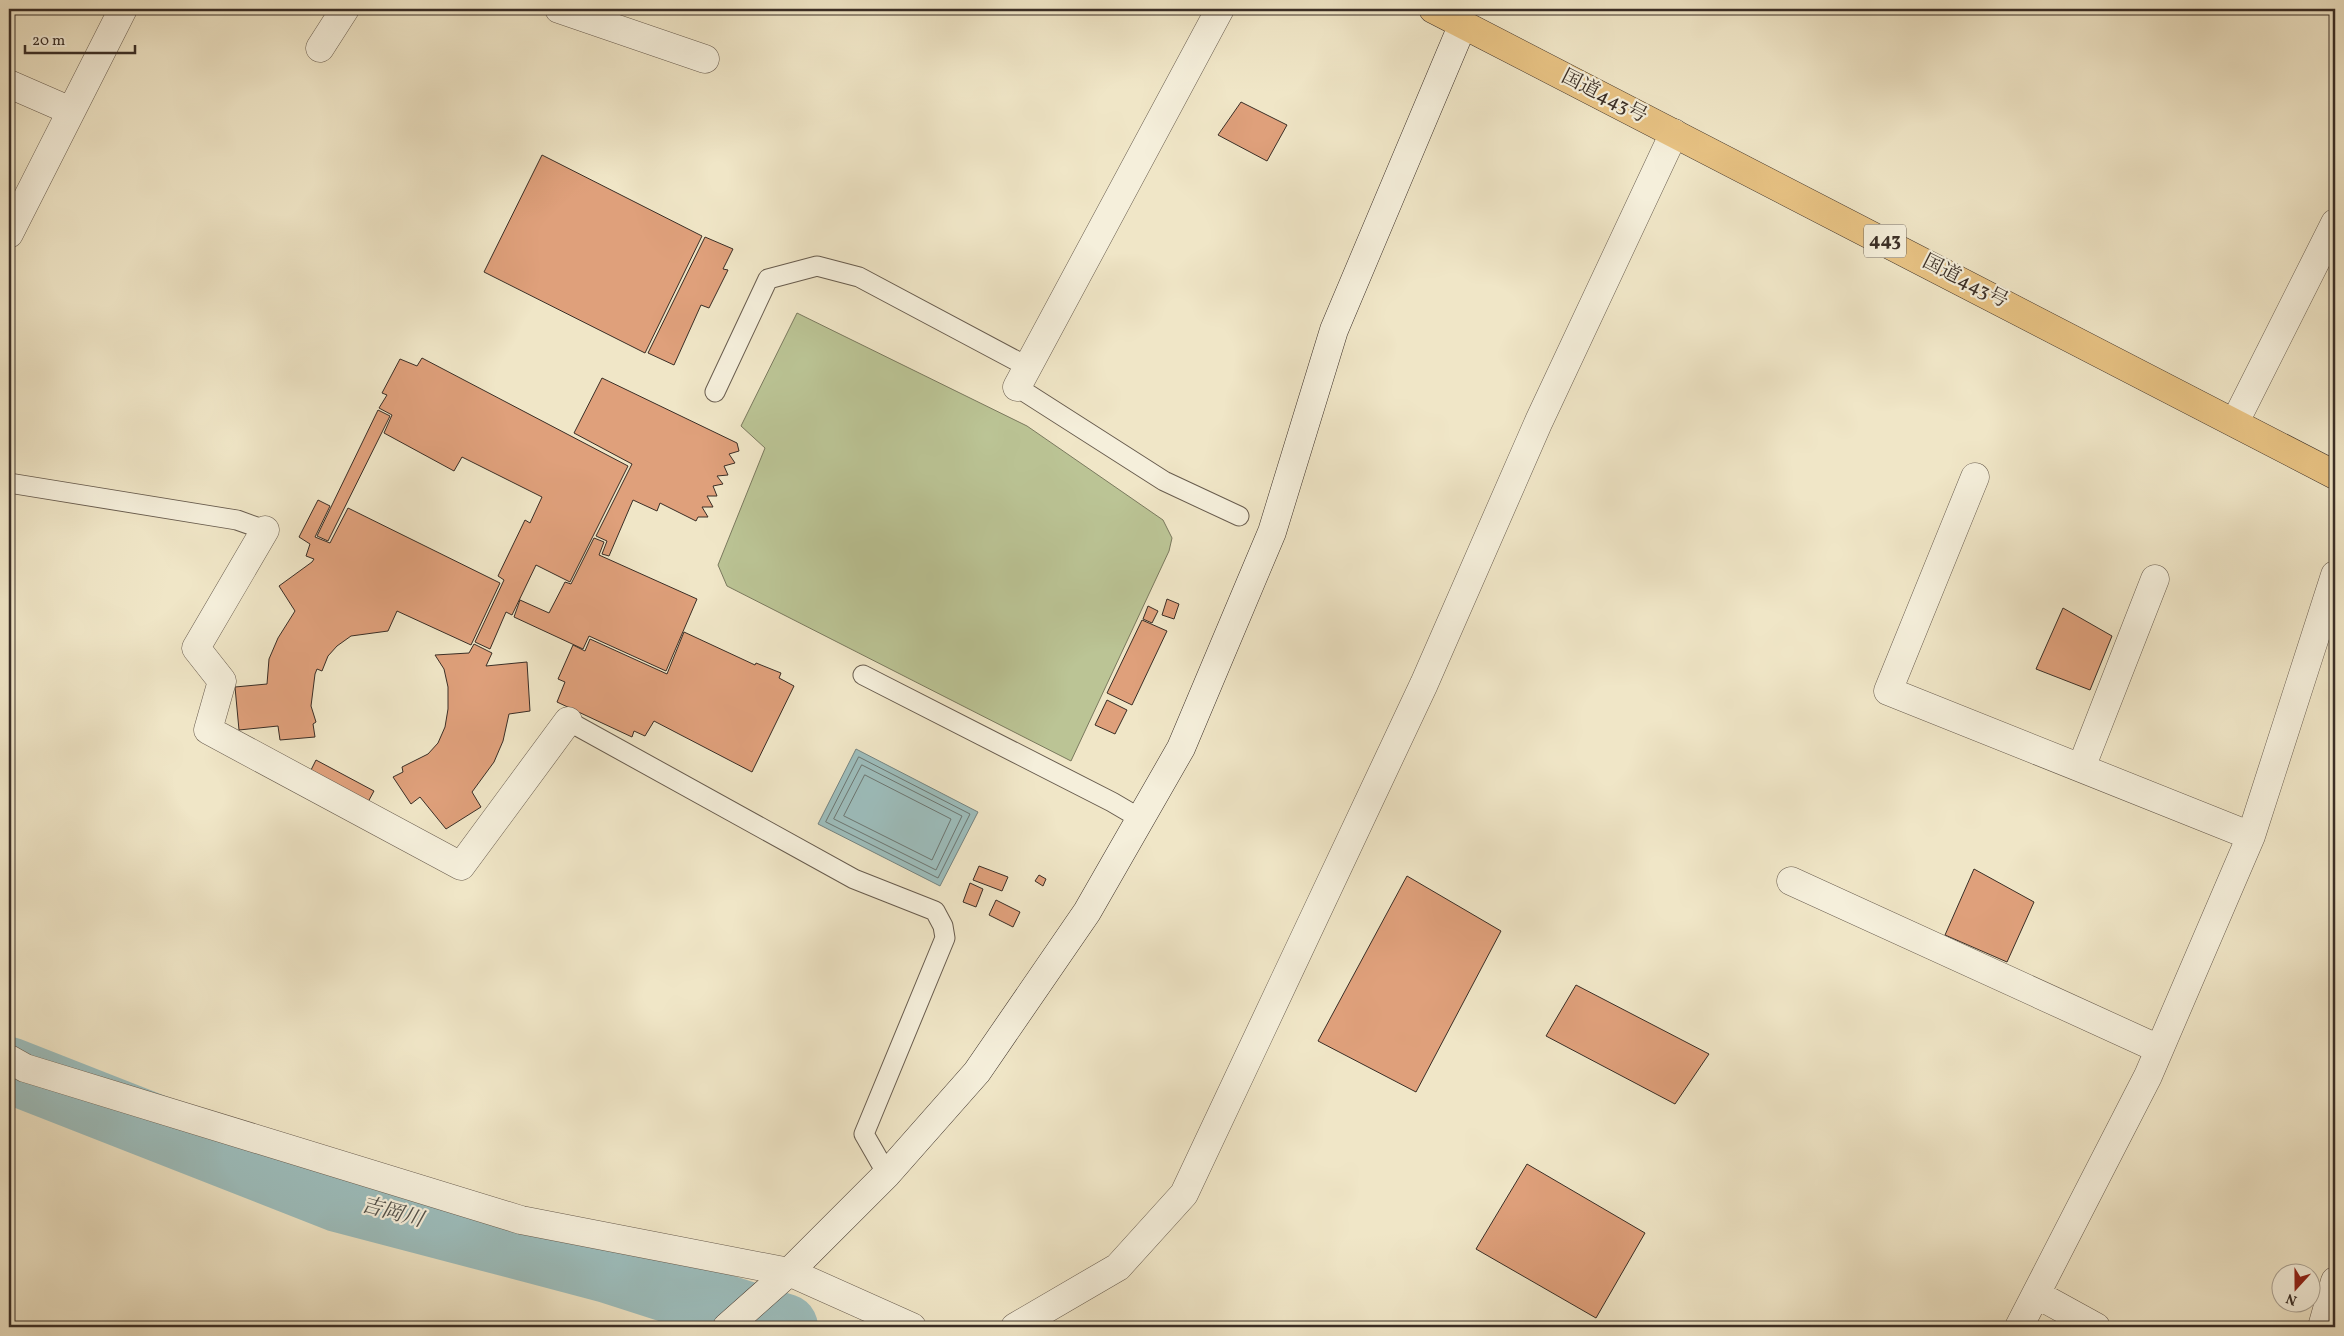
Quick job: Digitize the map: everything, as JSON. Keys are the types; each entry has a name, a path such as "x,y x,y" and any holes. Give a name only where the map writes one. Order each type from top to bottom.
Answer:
{"highway":[{"name":"国道443号","path":"1446,14 2335,475"}],"street":[{"path":"9,234 123,9"},
{"path":"320,48 345,9"},
{"path":"559,9 705,59"},
{"path":"1022,377 1220,9"},
{"path":"728,1327 782,1278 887,1174 977,1072 1087,912 1181,748 1272,532 1334,330 1446,14"},
{"path":"9,84 72,111"},
{"path":"1015,1327 1118,1267 1184,1194 1424,684 1539,421 1674,133"},
{"path":"2235,422 2335,224"},
{"path":"1974,478 1888,691 2251,836"},
{"path":"265,530 196,648 222,681 208,730 461,866 568,721"},
{"path":"2019,1327 2148,1076 2251,836 2335,575"},
{"path":"2081,768 2155,579"},
{"path":"1792,881 2159,1050"},
{"path":"9,1059 25,1068 521,1220 782,1278 912,1327"},
{"path":"2322,1327 2335,1281"},
{"path":"2036,1294 2096,1327"}],"lane":[{"path":"715,392 768,279 816,266 859,277 1022,377 1164,481 1239,516"},
{"path":"9,483 237,520 265,530"},
{"path":"863,675 1103,797 1141,819"},
{"path":"568,721 854,879 936,911 944,926 945,938 864,1134 887,1174"}],"green space":[{"path":"797,313 1027,426 1163,520 1172,538 1169,551 1071,761 727,586 718,565 765,448 741,426"}],"water":[{"path":"856,749 978,812 940,886 818,824"}],"building":[{"path":"1241,102 1287,125 1267,161 1218,135"},
{"path":"542,155 702,236 645,353 484,272"},
{"path":"705,237 733,249 723,269 728,270 709,308 701,305 674,365 648,353"},
{"path":"422,358 628,466 570,582 536,565 512,615 506,612 490,649 475,642 504,580 498,576 525,520 530,523 542,497 462,457 454,471 384,433 392,415 379,408 387,395 382,393 400,359 417,366"},
{"path":"602,378 737,443 739,451 729,454 735,463 724,466 728,475 717,476 723,484 713,486 717,496 707,496 713,507 702,507 708,517 698,517 696,521 660,503 657,511 633,500 609,556 602,554 607,541 596,536 632,464 574,433"},
{"path":"378,410 390,416 328,541 317,536"},
{"path":"318,500 330,506 315,537 330,543 348,508 500,583 471,645 397,611 388,631 351,636 337,646 328,656 322,671 317,669 315,674 311,706 316,722 313,724 315,737 280,740 278,726 239,730 235,687 267,684 269,659 278,638 295,611 279,586 314,559 306,556 310,544 299,537"},
{"path":"594,538 604,542 599,555 697,599 666,671 589,636 583,649 514,617 520,600 549,613 565,582 571,584"},
{"path":"1167,599 1179,604 1174,619 1162,615"},
{"path":"1148,606 1158,611 1152,623 1143,619"},
{"path":"2063,608 2112,636 2090,690 2036,669"},
{"path":"1142,620 1167,631 1132,705 1107,693"},
{"path":"684,632 755,665 756,663 781,673 779,678 794,686 752,772 654,721 645,736 634,731 632,737 557,702 565,682 558,679 573,645 585,651 590,639 667,674"},
{"path":"474,644 492,653 486,666 527,662 530,711 509,714 503,741 494,762 472,792 481,807 446,829 420,797 411,804 393,777 403,772 402,767 428,754 438,743 445,727 448,709 448,687 444,669 435,655 469,653"},
{"path":"1107,700 1127,710 1115,734 1095,725"},
{"path":"316,760 374,791 368,802 311,770"},
{"path":"979,866 1008,877 1002,891 973,880"},
{"path":"1974,869 2034,902 2007,962 1945,935"},
{"path":"1039,875 1046,879 1043,886 1035,881"},
{"path":"1407,876 1501,931 1416,1092 1318,1041"},
{"path":"970,883 983,889 976,907 963,902"},
{"path":"996,900 1020,912 1013,927 989,915"},
{"path":"1576,985 1709,1054 1675,1104 1546,1036"},
{"path":"1527,1164 1645,1233 1596,1318 1476,1249"}],"waterway":[{"name":"吉岡川","path":"9,1070 338,1199 608,1270 785,1327"}]}
